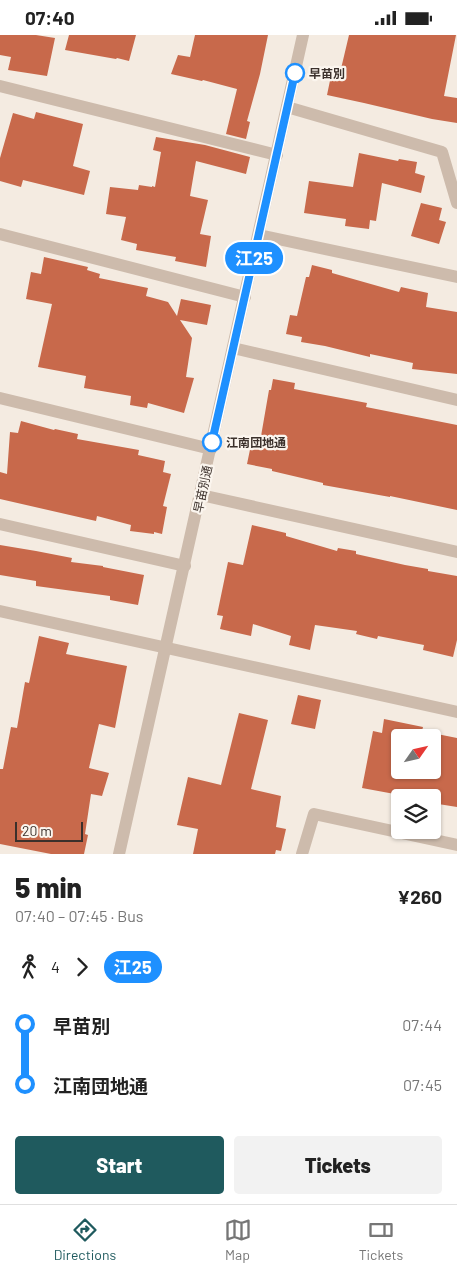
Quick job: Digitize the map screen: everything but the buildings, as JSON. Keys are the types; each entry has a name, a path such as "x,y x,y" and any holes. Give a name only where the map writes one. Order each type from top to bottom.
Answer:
{"street":[{"name":"早苗別通","path":"119,854 303,35"},
{"path":"0,86 276,155"},
{"path":"287,107 442,152 457,203"},
{"path":"0,234 245,297"},
{"path":"259,235 457,277"},
{"path":"233,348 457,400"},
{"path":"0,399 211,449"},
{"path":"201,495 457,552"},
{"path":"0,524 185,566"},
{"path":"0,612 457,712"},
{"path":"302,854 314,814 457,845"}],"bus line":[{"name":"江25","path":"212,442 295,73"}],"place":[{"name":"早苗別","path":"295,73"},
{"name":"江南団地通","path":"212,442"}]}
